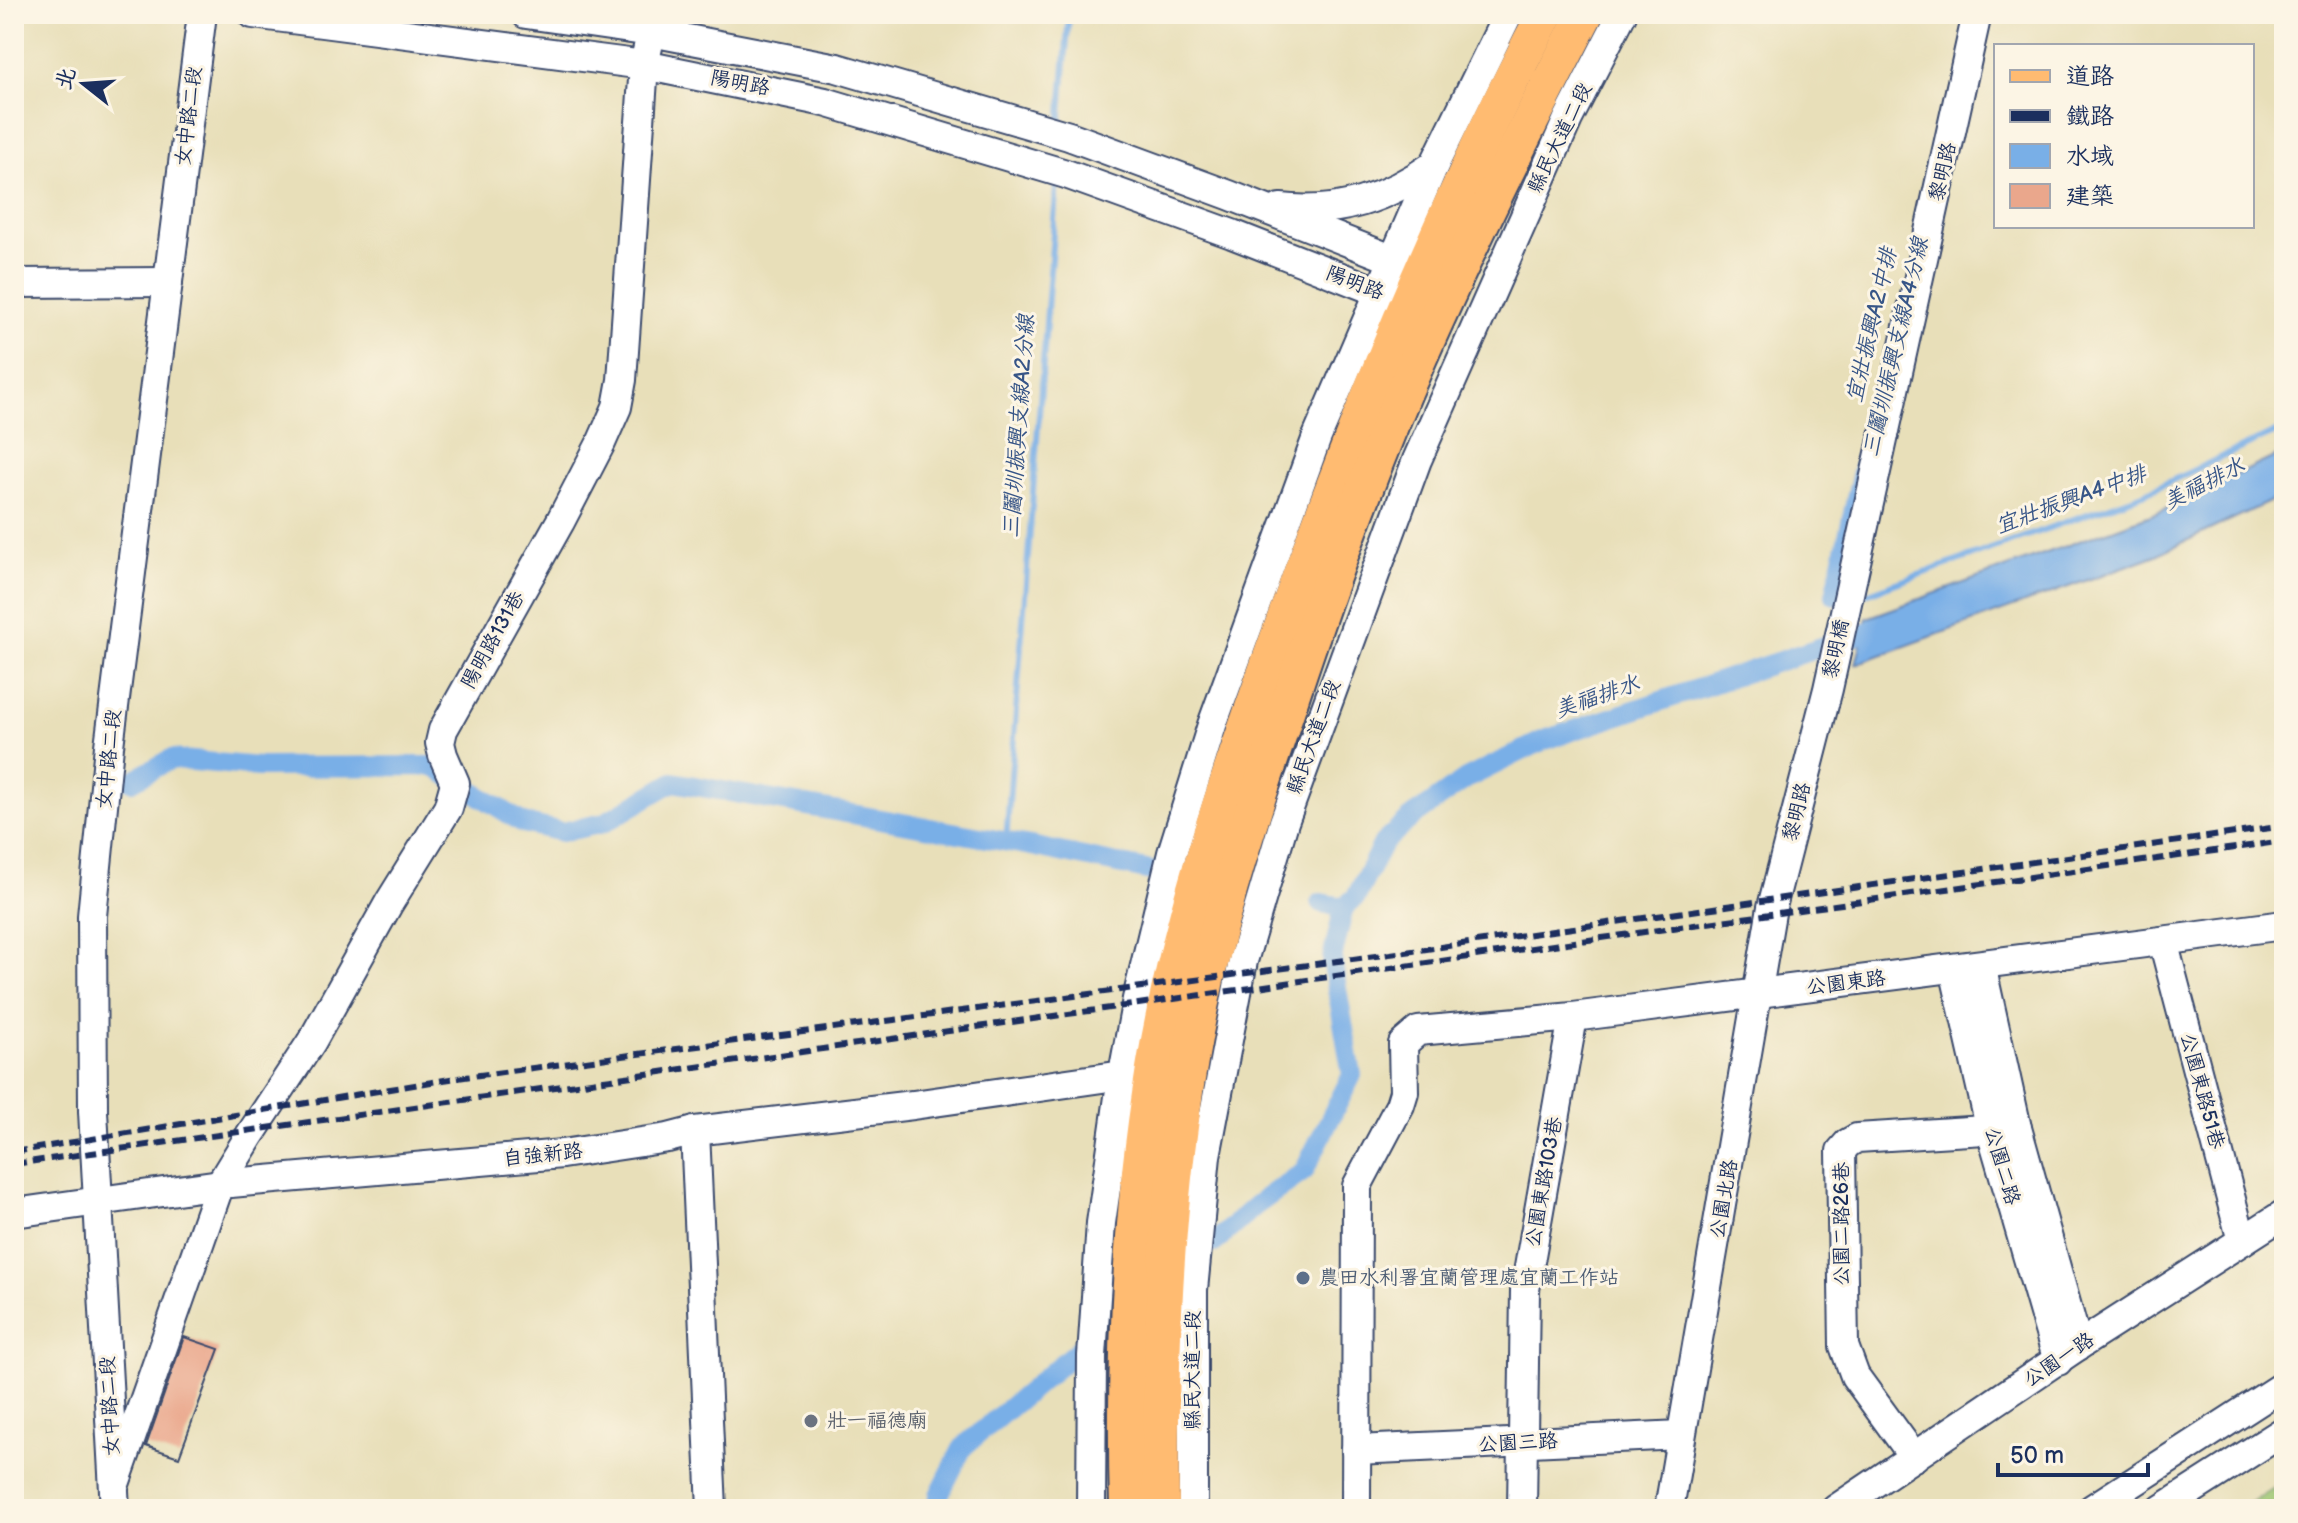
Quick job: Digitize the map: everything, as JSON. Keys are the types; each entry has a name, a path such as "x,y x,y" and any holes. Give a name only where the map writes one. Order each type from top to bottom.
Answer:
{"main road":[{"name":"縣民大道二段","path":"1128,1509 1128,1299 1137,1193 1154,1067 1195,886 1234,761 1349,445 1415,288 1499,102 1545,14"},
{"name":"縣民大道二段","path":"1161,1509 1160,1422 1165,1261 1185,1098 1207,977 1240,852 1302,661 1380,452 1415,288 1520,140 1585,14"}],"street":[{"name":"女中路二段","path":"115,1497 93,1111 92,916 109,746 202,14"},
{"name":"陽明路","path":"253,14 646,56 933,133 1066,174 1415,288 1479,314"},
{"name":"陽明路","path":"526,14 651,32 837,68 1069,136 1229,195 1415,288"},
{"name":"縣民大道二段","path":"1091,1509 1092,1356 1101,1223 1137,999 1172,853 1212,725 1317,437 1415,288 1434,165 1508,14"},
{"name":"縣民大道二段","path":"1193,1509 1193,1290 1206,1156 1243,961 1284,822 1311,744 1417,460 1479,314 1568,119 1622,14"},
{"name":"黎明路","path":"1845,610 1977,14"},
{"name":"陽明路131巷","path":"115,1497 220,1184 312,1041 389,903 448,808 455,783 440,743 443,730 560,522 617,407 622,380 646,56"},
{"path":"1229,195 1264,206 1301,210 1337,208 1373,200 1406,184 1434,165"},
{"path":"14,283 168,282"},
{"name":"黎明橋","path":"1828,689 1845,610"},
{"name":"黎明路","path":"1777,889 1828,689"},
{"name":"公園北路","path":"1669,1509 1777,889"},
{"name":"公園東路","path":"1356,1450 1357,1186 1400,1105 1404,1092 1403,1044 1409,1036 1418,1031 1758,995 2284,925"},
{"name":"公園東路51巷","path":"2163,941 2242,1241"},
{"name":"公園二路","path":"1968,967 2004,1129 2068,1353"},
{"name":"公園東路103巷","path":"1522,1509 1525,1290 1573,1017"},
{"name":"自強新路","path":"14,1213 220,1184 562,1154 695,1131 913,1105 1123,1075"},
{"name":"公園二路26巷","path":"1914,1457 1855,1376 1844,1346 1841,1151 1857,1138 2004,1129"},
{"path":"695,1131 712,1509"},
{"name":"公園一路","path":"1836,1509 2068,1353 2284,1214"},
{"path":"1164,1295 1192,1357"},
{"path":"2092,1509 2284,1385"},
{"path":"2162,1509 2284,1431"},
{"name":"公園三路","path":"1356,1450 1681,1435"},
{"path":"1356,1450 1356,1509"},
{"path":"1106,1509 1128,1453"}],"green space":[{"path":"2284,1482 2284,1509 2241,1509"}],"water":[{"path":"2284,452 2284,495 2154,556 1856,664 1867,618 2162,511"}],"building":[{"path":"184,1337 219,1349 179,1457 146,1446"}],"waterway":[{"name":"三鬮圳振興支線A2分線","path":"1060,126 1069,14"},
{"name":"三鬮圳振興支線A2分線","path":"1006,841 1057,181"},
{"name":"宜壯振興A2中排","path":"1835,595 1872,427"},
{"name":"宜壯振興A4中排","path":"1866,594 2143,494 2284,428"},
{"name":"美福排水","path":"1214,1243 1255,1206 1304,1171 1352,1075 1332,959 1344,907 1356,897 1383,843 1411,818 1466,779 1542,741 1887,625"},
{"path":"132,781 171,759 259,767 433,766 523,823 562,832 604,823 673,782 1031,846 1156,872"},
{"path":"1321,903 1344,907"},
{"path":"938,1509 939,1495 963,1447 1079,1349"}],"railway":[{"path":"14,1152 450,1079 1413,951 2284,826"},
{"path":"14,1164 2284,841"}],"place":[{"name":"農田水利署宜蘭管理處宜蘭工作站","path":"1303,1278"},
{"name":"壯一福德廟","path":"811,1421"}],"water label":[{"name":"三鬮圳振興支線A4分線","path":"1896,347"}]}
